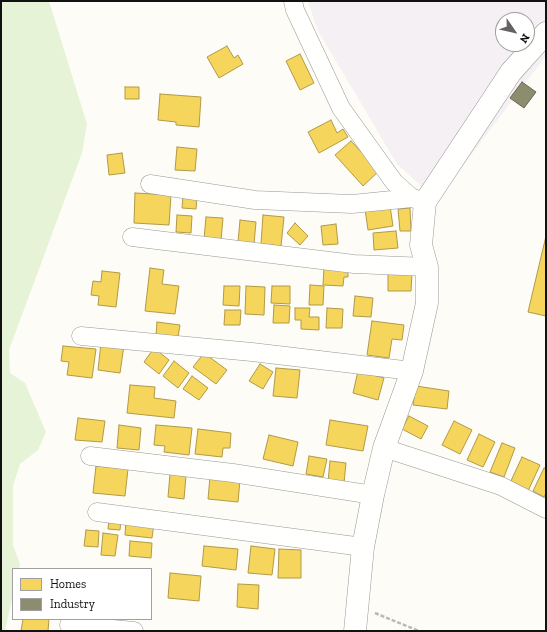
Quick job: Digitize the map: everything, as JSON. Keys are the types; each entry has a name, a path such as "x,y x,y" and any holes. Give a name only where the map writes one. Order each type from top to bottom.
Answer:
{"street":[{"path":"293,1 341,108 394,182 419,200"},
{"path":"355,631 363,547 373,495 384,448 412,371 427,303 428,267 421,245 419,200 511,72 546,33"},
{"path":"150,184 263,201 352,204 419,200"},
{"path":"132,237 354,264 428,267"},
{"path":"81,336 252,352 412,371"},
{"path":"384,448 501,486 546,509"},
{"path":"90,456 233,473 373,495"},
{"path":"97,512 363,547"},
{"path":"69,625 134,631"}],"path":[{"path":"358,606 420,631"}],"shaded area":[{"path":"308,1 546,1 546,56 437,200 397,164 317,29"}],"green space":[{"path":"1,1 49,1 87,124 82,153 9,350 10,373 25,383 46,432 38,450 20,464 13,486 13,545 20,564 19,568 12,568 12,600 5,631 1,631"}],"building: Homes":[{"path":"227,46 234,58 238,55 243,64 219,78 207,57"},
{"path":"300,54 314,83 300,90 286,61"},
{"path":"125,87 139,87 139,99 125,99"},
{"path":"160,94 201,97 199,127 176,125 176,122 158,120"},
{"path":"331,120 337,133 343,129 348,137 319,153 308,132"},
{"path":"351,141 379,171 363,186 335,155"},
{"path":"177,147 197,149 195,171 175,170"},
{"path":"122,153 125,173 109,175 107,155"},
{"path":"135,193 171,195 169,225 134,223"},
{"path":"183,196 197,197 196,209 182,208"},
{"path":"390,206 393,226 368,230 365,209"},
{"path":"410,208 411,231 400,231 398,209"},
{"path":"177,215 192,216 191,233 176,232"},
{"path":"263,215 284,217 281,246 261,244"},
{"path":"206,217 223,218 221,240 204,239"},
{"path":"240,220 256,222 254,244 238,242"},
{"path":"295,223 308,236 300,245 287,233"},
{"path":"336,224 338,244 323,245 321,226"},
{"path":"396,231 398,248 374,250 373,233"},
{"path":"546,236 546,316 528,312"},
{"path":"324,267 348,268 348,277 344,277 343,286 323,285"},
{"path":"150,268 164,270 162,284 179,286 175,314 145,311"},
{"path":"102,271 120,273 116,307 98,305 99,296 91,295 93,281 101,282"},
{"path":"388,273 412,273 411,291 388,291"},
{"path":"310,285 324,286 323,305 309,305"},
{"path":"224,286 240,286 239,306 223,305"},
{"path":"246,286 265,287 264,315 245,314"},
{"path":"272,286 290,286 290,304 271,303"},
{"path":"355,296 373,298 371,317 353,316"},
{"path":"274,305 290,306 289,323 273,323"},
{"path":"295,308 310,308 309,317 319,317 319,330 301,329 301,320 295,320"},
{"path":"327,308 343,309 342,328 326,328"},
{"path":"225,310 241,310 240,325 224,325"},
{"path":"372,321 404,325 402,340 392,339 389,358 367,355"},
{"path":"157,322 180,325 178,337 156,335"},
{"path":"101,343 124,345 120,373 98,370"},
{"path":"63,346 96,349 92,378 67,375 69,362 61,361"},
{"path":"154,348 169,360 159,374 144,362"},
{"path":"204,353 227,370 216,384 193,367"},
{"path":"174,361 189,373 178,388 163,376"},
{"path":"260,364 273,372 263,389 249,381"},
{"path":"276,368 300,370 297,398 273,396"},
{"path":"358,371 384,378 378,400 353,393"},
{"path":"192,376 208,388 199,400 183,389"},
{"path":"130,385 155,387 154,398 176,401 174,418 127,413"},
{"path":"416,386 449,391 447,409 413,405"},
{"path":"409,416 428,426 421,439 402,429"},
{"path":"78,418 105,421 102,442 75,440"},
{"path":"330,420 368,426 363,451 326,445"},
{"path":"454,421 472,430 460,454 442,445"},
{"path":"119,425 141,428 139,450 117,448"},
{"path":"156,425 192,428 189,455 164,452 165,446 154,445"},
{"path":"198,429 231,433 230,448 223,448 222,457 195,454"},
{"path":"479,434 495,442 483,467 467,460"},
{"path":"269,435 298,442 293,466 263,459"},
{"path":"502,443 515,448 504,477 490,472"},
{"path":"309,456 327,459 323,477 306,474"},
{"path":"522,457 540,465 528,491 510,483"},
{"path":"330,461 346,463 344,483 328,482"},
{"path":"96,466 128,469 125,496 93,493"},
{"path":"544,468 546,469 546,493 544,497 533,491"},
{"path":"170,474 186,476 184,499 168,497"},
{"path":"210,477 240,480 238,502 208,499"},
{"path":"109,519 121,520 120,530 108,529"},
{"path":"126,520 154,523 152,538 125,535"},
{"path":"86,530 99,531 98,547 84,546"},
{"path":"103,533 118,535 115,556 101,555"},
{"path":"130,541 152,543 151,558 129,556"},
{"path":"204,546 238,549 236,570 202,566"},
{"path":"251,546 275,549 272,575 248,573"},
{"path":"279,549 301,550 301,578 278,578"},
{"path":"170,573 201,576 199,601 168,598"},
{"path":"238,584 259,585 258,609 237,607"},
{"path":"23,620 49,620 48,631 21,631"}],"building: Industry":[{"path":"522,82 536,92 524,108 510,98"}]}
